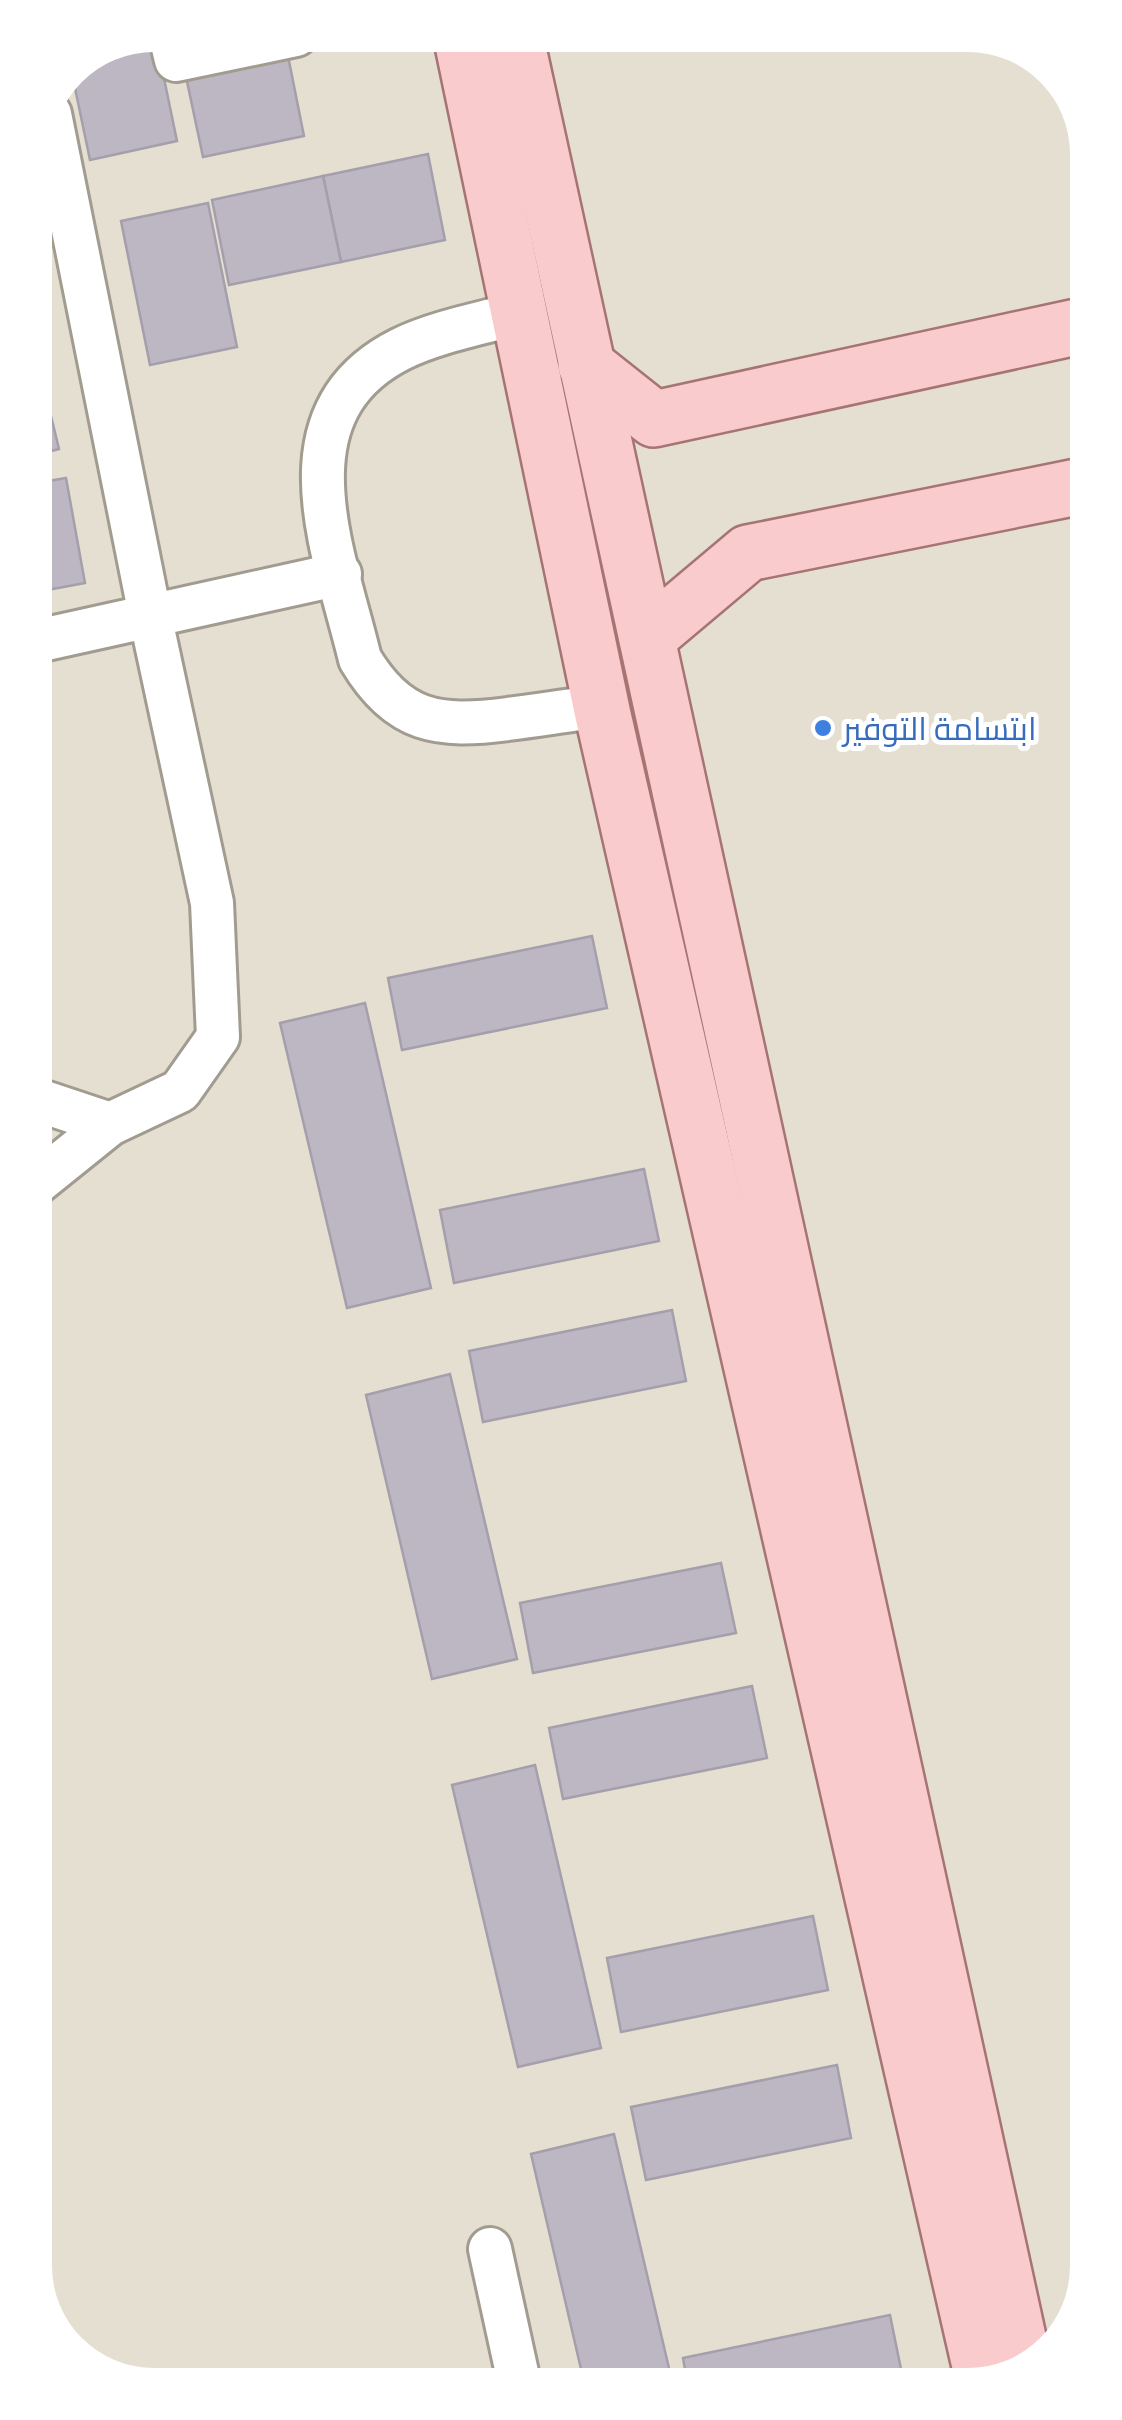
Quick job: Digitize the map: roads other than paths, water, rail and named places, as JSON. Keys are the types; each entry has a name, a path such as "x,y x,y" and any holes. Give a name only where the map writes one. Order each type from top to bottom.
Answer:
{"main road":[{"path":"465,52 602,706 980,2367"},
{"path":"519,52 1021,2353"},
{"path":"586,365 654,418 1070,328"},
{"path":"647,638 748,553 1070,488"}],"street":[{"path":"174,52 176,60 214,52"},
{"path":"53,1170 110,1124 180,1091 218,1037 212,903 55,137"},
{"path":"519,312 403,348 372,368 347,394 329,426 321,462 322,498 360,659 391,700 438,723 463,725 602,706"},
{"path":"53,637 340,574"},
{"path":"53,1105 110,1124"},
{"path":"490,2250 516,2367"}],"place":[{"name":"ابتسامة التوفير","path":"823,728"}]}
